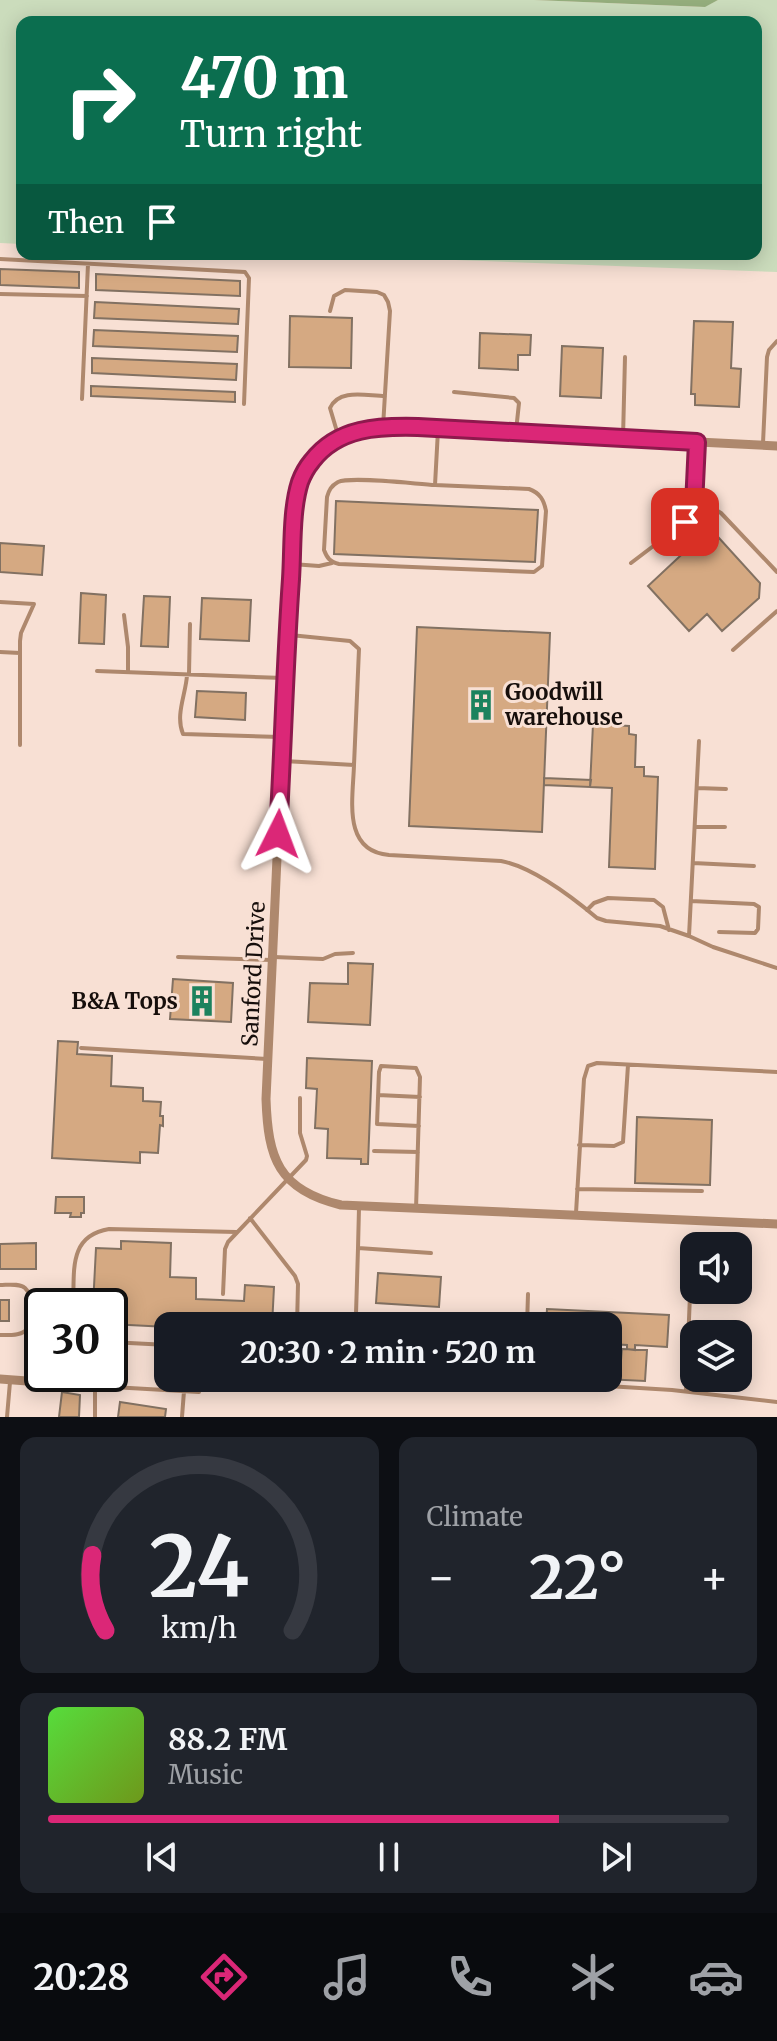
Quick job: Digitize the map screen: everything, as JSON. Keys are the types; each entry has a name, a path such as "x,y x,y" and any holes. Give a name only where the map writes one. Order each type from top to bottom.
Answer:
{"street":[{"name":"Sanford Drive","path":"288,1178 274,1158 267,1128 267,1059 287,634 300,481 319,453 339,438 383,427 777,446"},
{"path":"288,1178 316,1198 341,1205 777,1224"}],"lane":[{"path":"18,260 245,272 249,278 244,404"},
{"path":"82,399 88,264"},
{"path":"330,311 334,296 345,290 377,292 384,295 388,302 383,427"},
{"path":"0,294 87,296"},
{"path":"763,445 767,357 777,341"},
{"path":"623,438 625,357"},
{"path":"454,392 518,400 516,433"},
{"path":"339,438 330,408 334,401 344,395 385,396"},
{"path":"435,485 438,428"},
{"path":"696,508 697,442"},
{"path":"292,564 534,572 542,566 545,503 529,489 352,480 334,485 327,497 324,550 332,563"},
{"path":"631,563 685,522 696,508 711,507 721,513 777,572"},
{"path":"0,602 34,604 21,633 20,745"},
{"path":"733,650 777,611"},
{"path":"124,615 128,672"},
{"path":"190,624 188,675 179,723 183,734 282,737"},
{"path":"287,634 350,641 359,649 354,830 363,845 389,855 513,863 535,874 597,918 660,926 777,968"},
{"path":"0,652 20,653"},
{"path":"97,671 285,679"},
{"path":"689,936 699,741"},
{"path":"281,761 354,765"},
{"path":"697,788 726,789"},
{"path":"695,827 725,827"},
{"path":"693,863 754,866"},
{"path":"587,910 601,899 654,900 666,912 669,930"},
{"path":"691,901 754,904 759,907 755,933 719,932"},
{"path":"178,957 323,959 335,954 353,953"},
{"path":"81,1048 267,1059"},
{"path":"576,1216 584,1079 588,1066 597,1063 777,1072"},
{"path":"579,1145 614,1146 623,1142 628,1065"},
{"path":"416,1209 419,1126 420,1097 420,1077 418,1070 383,1066 379,1072 377,1124 419,1126"},
{"path":"378,1095 420,1097"},
{"path":"223,1294 228,1242 306,1160 300,1133 300,1098"},
{"path":"374,1151 418,1152"},
{"path":"577,1189 702,1191"},
{"path":"356,1312 359,1206"},
{"path":"250,1218 295,1276 298,1284 297,1312"},
{"path":"75,1288 78,1248 94,1233 109,1229 236,1232"},
{"path":"358,1248 431,1253"},
{"path":"0,1285 23,1287 28,1291 32,1309 30,1324 25,1331 0,1335"},
{"path":"527,1312 528,1294"},
{"path":"128,1343 154,1344"},
{"path":"5,1379 7,1417"},
{"path":"622,1387 680,1391"},
{"path":"128,1388 154,1389"},
{"path":"95,1392 95,1417"},
{"path":"182,1417 184,1392"},
{"path":"694,1392 777,1402"}],"green space":[{"path":"0,0 534,0 704,7 718,0 777,0 777,272 455,260 762,260 762,16 16,16 16,244 0,243"},
{"path":"534,0 718,0 705,7"}],"building":[{"path":"0,269 79,272 79,288 0,285"},
{"path":"96,274 240,281 240,296 96,290"},
{"path":"95,302 239,309 238,324 94,318"},
{"path":"290,316 352,318 351,368 289,367"},
{"path":"694,321 733,322 731,368 741,369 739,407 695,405 695,394 691,394"},
{"path":"94,330 238,336 237,352 93,346"},
{"path":"480,333 531,335 530,355 518,355 518,370 479,368"},
{"path":"562,346 603,348 601,398 560,396"},
{"path":"92,358 237,364 236,380 92,373"},
{"path":"91,386 235,392 235,402 91,396"},
{"path":"336,501 538,510 535,562 334,554"},
{"path":"719,538 760,583 759,598 722,631 707,614 689,631 648,586 693,544 702,554"},
{"path":"0,543 44,546 42,575 0,572"},
{"path":"81,593 106,595 104,644 79,643"},
{"path":"144,596 170,597 168,647 141,646"},
{"path":"202,598 251,600 249,641 200,639"},
{"name":"Goodwill warehouse","path":"417,627 550,633 542,832 409,826"},
{"path":"197,691 246,693 245,720 195,717"},
{"path":"593,724 629,726 629,734 636,735 635,767 644,767 644,776 658,777 655,869 609,867 612,788 590,787"},
{"path":"544,778 591,780 590,787 544,785"},
{"path":"348,963 373,964 370,1025 308,1022 310,983 348,984"},
{"name":"B&A Tops","path":"173,979 233,983 231,1022 170,1019"},
{"path":"58,1041 78,1042 77,1054 112,1056 111,1086 143,1088 143,1101 161,1102 163,1126 160,1125 158,1153 140,1152 140,1163 52,1158"},
{"path":"307,1058 372,1061 368,1164 361,1164 361,1159 327,1158 328,1129 315,1128 317,1089 306,1088"},
{"path":"637,1117 712,1120 710,1185 635,1183"},
{"path":"56,1197 84,1197 84,1213 81,1217 70,1217 71,1213 55,1213"},
{"path":"121,1241 171,1243 170,1277 196,1278 196,1299 244,1301 245,1285 274,1287 273,1312 154,1312 154,1326 128,1325 128,1288 94,1288 96,1248 121,1249"},
{"path":"36,1243 36,1269 0,1269 0,1244"},
{"path":"378,1273 441,1277 439,1307 376,1303"},
{"path":"0,1300 9,1300 9,1321 0,1321"},
{"path":"547,1309 608,1312 547,1312"},
{"path":"622,1313 669,1315 667,1347 635,1345 635,1350 627,1349 627,1345 622,1345"},
{"path":"622,1349 647,1350 645,1381 622,1380"},
{"path":"62,1392 80,1395 79,1417 59,1417"},
{"path":"120,1402 166,1409 165,1417 118,1417"}],"place":[{"name":"Goodwill warehouse","path":"481,705"},
{"name":"B&A Tops","path":"202,1001"}],"route":[{"path":"278,834 296,501 305,471 329,445 351,433 378,427 697,442 696,508 685,522"}]}
